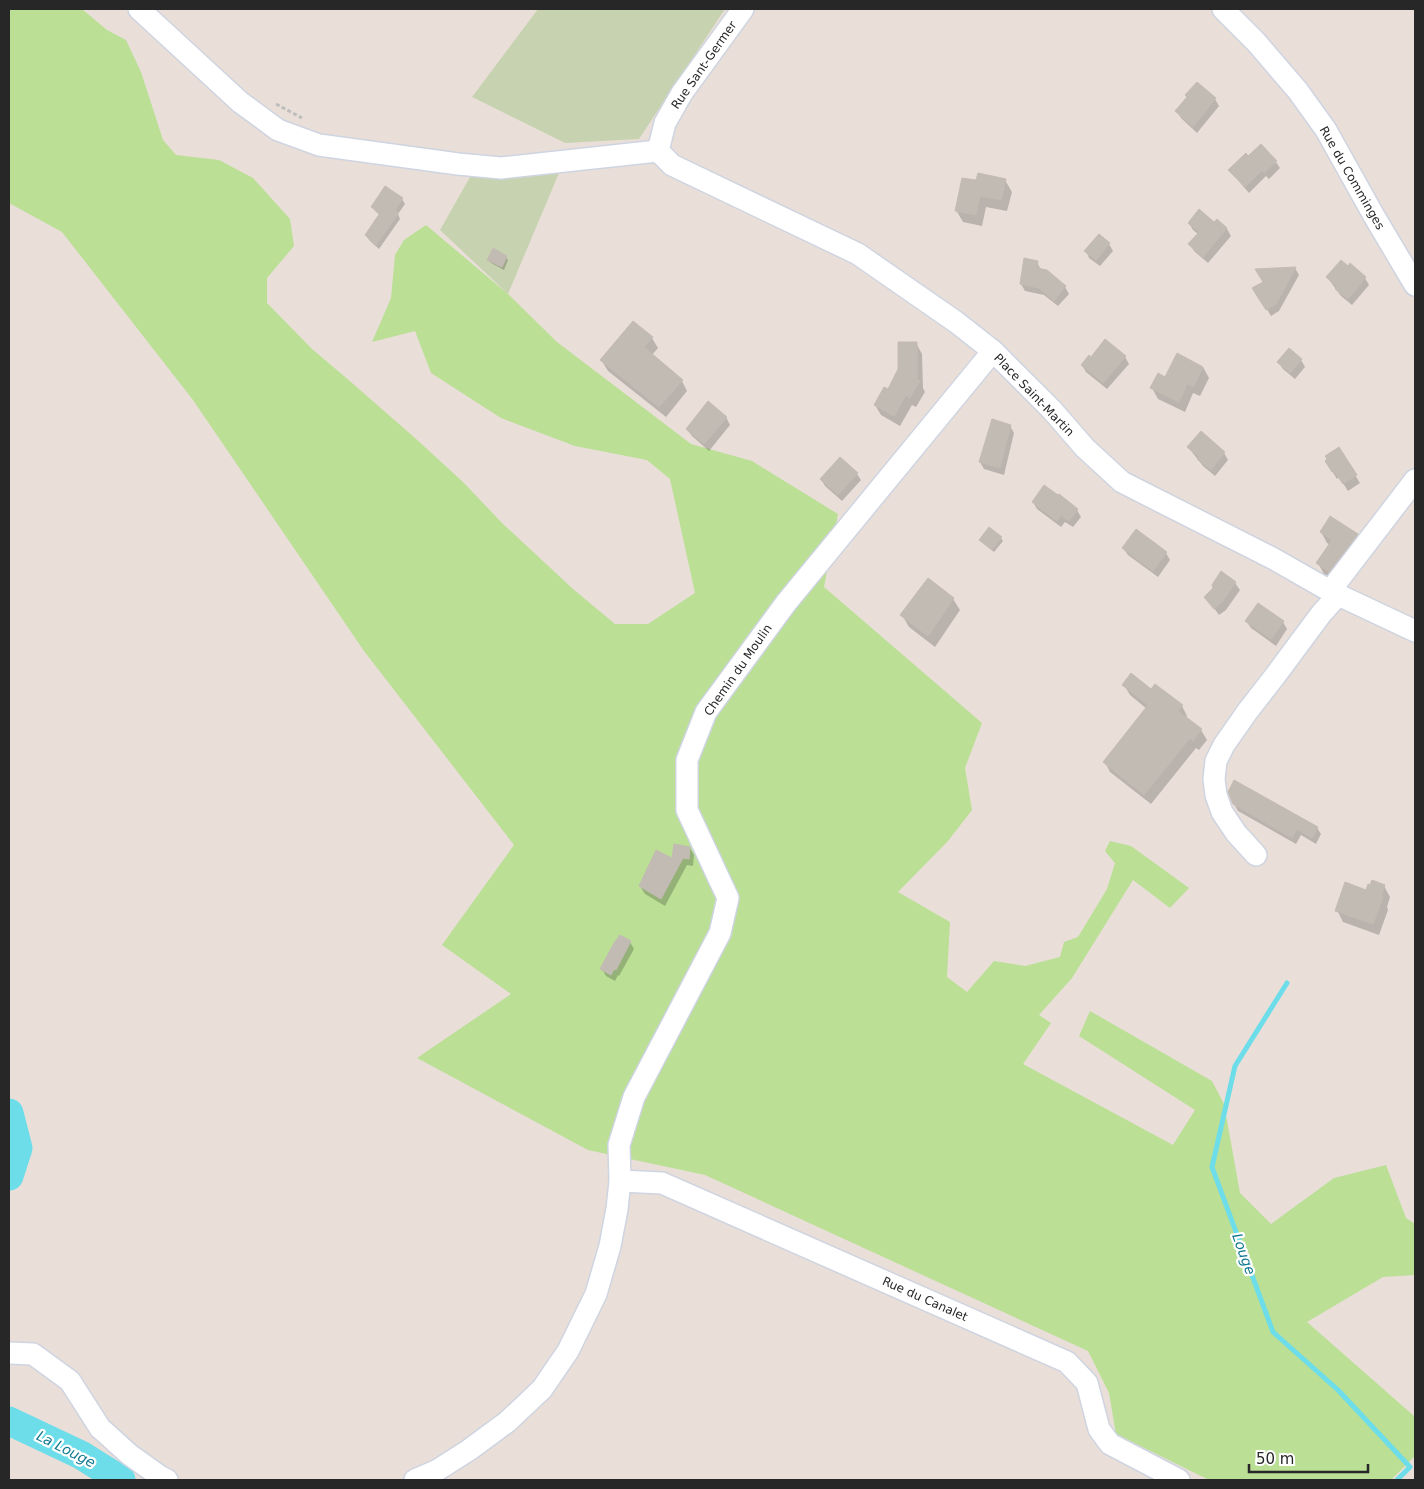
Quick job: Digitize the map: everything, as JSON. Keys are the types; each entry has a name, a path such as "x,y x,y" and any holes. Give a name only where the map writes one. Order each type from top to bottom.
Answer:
{"street":[{"path":"138,9 240,102 278,130 319,145 458,164 502,168 658,151"},
{"name":"Rue Sant-Germer","path":"658,151 665,124 682,93 744,9"},
{"name":"Rue du Comminges","path":"1222,9 1256,42 1298,92 1326,130 1415,285"},
{"name":"Place Saint-Martin","path":"658,151 672,165 858,254 956,322 992,351 1052,410 1085,448 1122,482 1274,559 1334,592 1415,631"},
{"name":"Chemin du Moulin","path":"415,1480 436,1471 507,1422 542,1389 568,1351 596,1294 610,1246 620,1181 619,1145 634,1097 720,933 728,898 687,810 687,760 706,712 786,603 992,351"},
{"path":"1256,855 1236,833 1222,812 1216,795 1214,779 1216,761 1224,745 1246,712 1321,614 1334,592 1415,480"},
{"name":"Rue du Canalet","path":"620,1181 662,1183 1068,1362 1087,1383 1099,1428 1110,1444 1179,1480"},
{"path":"9,1353 33,1354 70,1381 100,1428 130,1455 167,1480"}],"path":[{"path":"269,100 307,120"}],"green space":[{"path":"9,9 82,9 107,30 126,40 141,72 163,140 176,155 219,160 253,178 290,219 294,246 267,278 267,303 312,349 415,438 463,482 502,523 573,589 615,624 648,624 695,593 670,479 647,460 575,446 501,418 431,373 415,331 372,342 391,298 395,255 404,240 426,225 508,294 557,342 691,444 752,461 838,514 824,587 982,723 965,768 972,810 948,841 898,892 950,922 947,977 967,992 994,961 1025,966 1060,957 1064,942 1078,937 1107,889 1115,863 1105,851 1110,841 1131,846 1189,888 1170,908 1133,880 1072,978 1039,1015 1051,1023 1023,1064 1173,1145 1195,1110 1079,1036 1090,1011 1212,1081 1224,1104 1240,1193 1271,1224 1334,1178 1386,1165 1406,1218 1415,1224 1415,1275 1383,1277 1307,1322 1414,1416 1415,1456 1391,1480 1209,1480 1116,1434 1109,1393 1088,1351 705,1175 588,1150 417,1058 511,994 442,945 514,845 364,651 193,400 62,232 9,203"},
{"path":"538,9 725,9 639,139 565,143 472,97"},
{"path":"559,173 508,294 440,230 470,177"}],"building":[{"path":"1197,82 1216,98 1193,127 1175,111 1187,97 1185,95"},
{"path":"1261,144 1277,161 1264,173 1262,170 1245,187 1228,170 1246,153 1248,156"},
{"path":"978,173 1006,179 1001,200 980,196 976,215 955,211 962,178 976,180"},
{"path":"385,186 403,198 395,210 398,214 376,245 365,235 380,213 371,207"},
{"path":"1199,209 1214,222 1217,219 1227,228 1203,257 1188,244 1199,232 1188,223"},
{"path":"1099,234 1110,243 1096,260 1084,251"},
{"path":"493,248 507,256 502,267 487,260"},
{"path":"1024,258 1038,261 1037,268 1047,270 1066,286 1054,301 1039,288 1020,284"},
{"path":"1341,260 1348,266 1350,263 1366,277 1348,299 1335,289 1337,287 1326,277"},
{"path":"1296,267 1276,304 1266,310 1252,288 1263,282 1255,269"},
{"path":"633,321 653,337 644,347 683,380 659,407 600,360"},
{"path":"1105,339 1126,356 1103,383 1081,365 1089,355 1091,357"},
{"path":"898,342 917,342 917,379 920,381 910,398 906,395 894,416 874,405 884,387 888,389 898,369"},
{"path":"1289,348 1302,359 1290,373 1277,362"},
{"path":"1177,353 1203,367 1194,386 1187,384 1179,402 1150,388 1158,373 1165,377"},
{"path":"708,401 727,417 704,444 686,429"},
{"path":"992,419 1011,425 1000,468 979,462"},
{"path":"1201,431 1225,452 1211,470 1197,459 1199,457 1187,447"},
{"path":"1339,447 1357,475 1343,484 1325,461 1327,459 1325,456"},
{"path":"840,457 858,473 838,495 820,479"},
{"path":"1044,485 1078,509 1069,521 1061,515 1057,521 1032,502"},
{"path":"1330,516 1358,534 1329,572 1316,563 1332,540 1320,532"},
{"path":"989,527 1002,537 992,550 979,540"},
{"path":"1136,529 1167,552 1153,571 1122,548"},
{"path":"1221,571 1236,582 1222,602 1214,609 1204,597 1213,588 1212,585"},
{"path":"928,578 954,598 928,636 900,615"},
{"path":"1258,603 1284,621 1271,639 1245,621"},
{"path":"1131,673 1151,689 1155,684 1183,705 1178,711 1202,729 1193,741 1190,738 1144,795 1103,762 1148,705 1122,685"},
{"path":"1234,780 1318,827 1312,838 1297,829 1292,838 1233,804 1228,792"},
{"path":"674,844 690,847 689,859 683,858 661,899 639,886 656,850 672,858"},
{"path":"1372,880 1385,885 1381,897 1383,897 1373,924 1335,911 1345,882 1366,890"},
{"path":"620,935 631,941 616,970 614,969 611,975 600,969"}],"waterway":[{"name":"Louge","path":"1287,983 1235,1066 1212,1167 1273,1332 1338,1390 1410,1467 1397,1480"},
{"name":"La Louge","path":"9,1113 18,1148 9,1176"},
{"name":"La Louge","path":"9,1421 81,1455 121,1480"}]}
